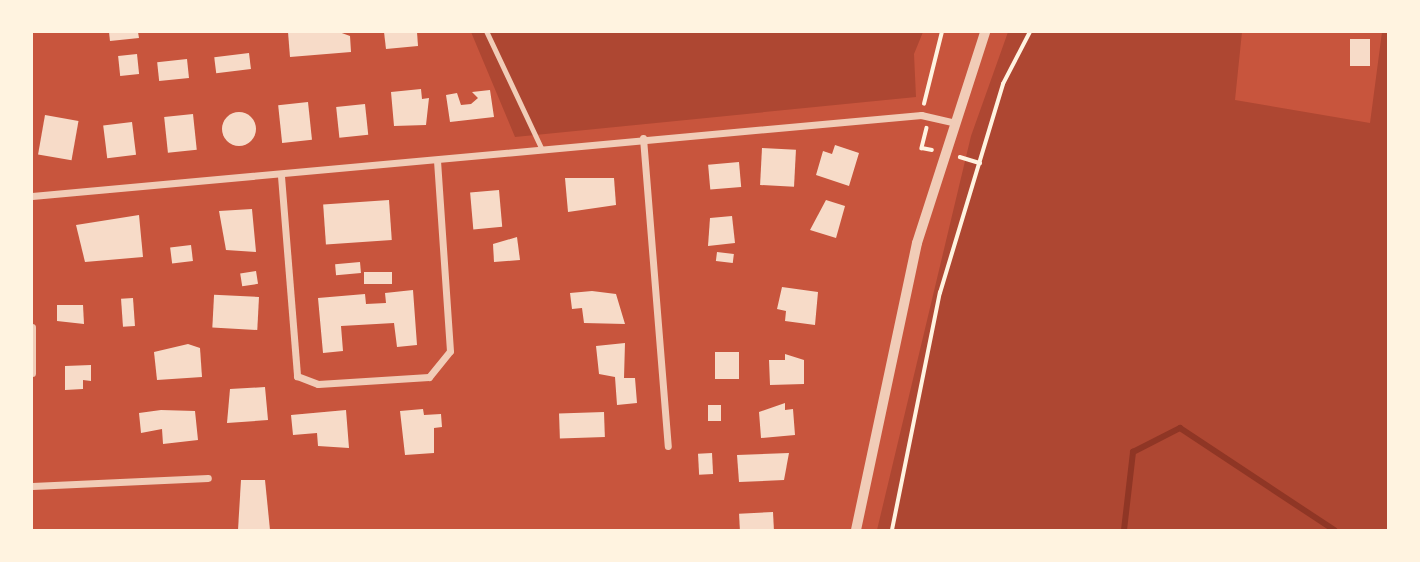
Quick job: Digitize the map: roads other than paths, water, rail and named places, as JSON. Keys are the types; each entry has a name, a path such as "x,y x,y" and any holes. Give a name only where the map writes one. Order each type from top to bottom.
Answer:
{"street":[{"path":"856,530 908,282 952,122 985,32"},
{"path":"32,196 437,162 541,147 921,115 952,122"},
{"path":"643,138 667,446"},
{"path":"281,176 297,376 317,384 429,377 450,351 437,162"},
{"path":"32,327 32,373"},
{"path":"32,486 208,478"}],"lane":[{"path":"487,32 541,147"}],"waterway":[{"path":"1124,530 1133,452 1180,428 1334,530"}]}
